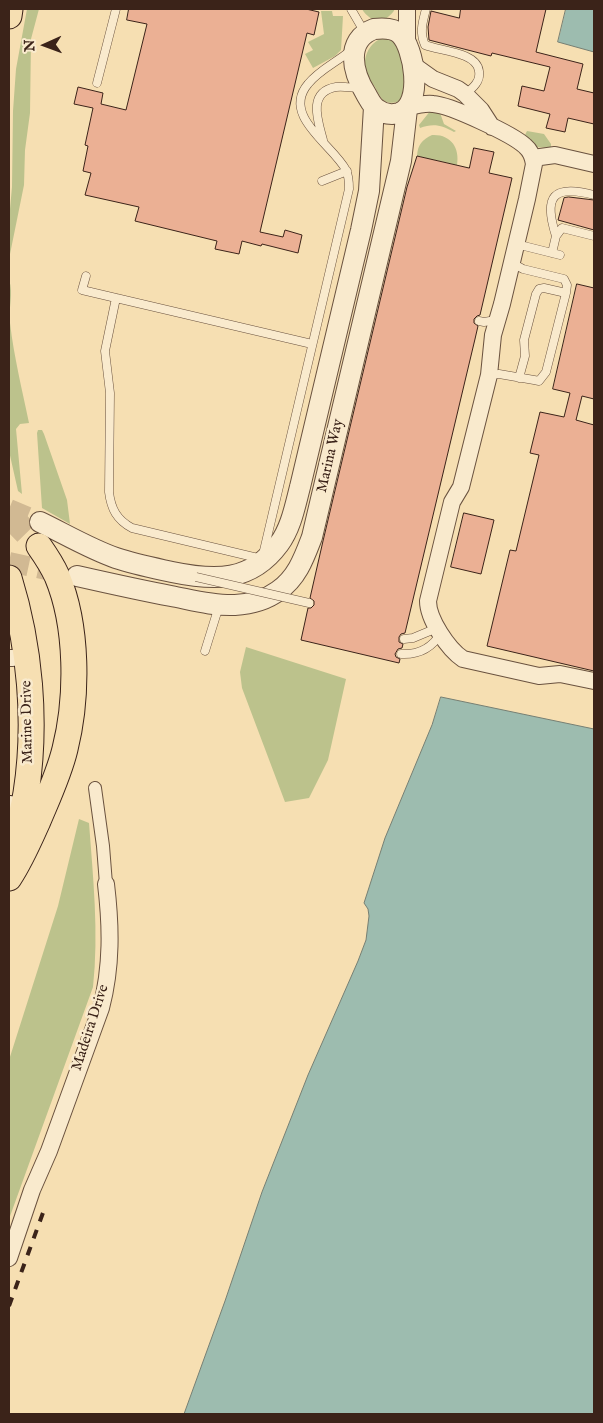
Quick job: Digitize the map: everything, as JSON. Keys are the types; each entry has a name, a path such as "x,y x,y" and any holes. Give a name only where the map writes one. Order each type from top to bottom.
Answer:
{"main road":[{"path":"9,16 10,9"},
{"path":"9,878 19,864 59,770 72,708 73,662 68,615 57,576 40,534"},
{"name":"Marine Drive","path":"9,578 23,635 30,693 30,763 27,787 9,866"},
{"name":"Marine Drive","path":"9,633 16,699 17,741 15,774 9,808"}],"street":[{"path":"401,9 368,36 354,67 362,88 374,107 390,114 399,113 408,108 434,104 445,106 492,127 525,146 533,158 533,170 517,242 502,304 492,335 489,375 461,487 452,502 428,601 429,612 453,651 470,661 539,676 560,674 594,681"},
{"path":"407,9 409,55 432,79 458,89 465,94 481,110 492,127"},
{"path":"368,36 398,32 409,55 414,74 414,90 408,108"},
{"name":"Marina Way","path":"40,534 69,536 116,558 196,577 214,578 235,575 254,568 266,559 279,544 288,528 300,487 361,230 369,191 374,107"},
{"name":"Marina Way","path":"77,576 219,604 243,604 259,601 286,585 302,562 312,537 401,162 408,108"},
{"path":"533,158 555,155 594,164"},
{"name":"Madeira Drive","path":"9,1258 32,1190 49,1151 106,990 110,961 110,921 95,788"}],"lane":[{"path":"97,83 116,9"},
{"path":"116,298 105,351 110,393 109,492 114,513 132,528 262,559 348,192 349,179 347,171 310,128 304,118 300,102 306,87 312,79 368,36 351,9"},
{"path":"426,9 422,26 422,38 425,45 467,56 478,67 480,75 478,81 465,94"},
{"path":"324,142 316,111 319,99 326,91 332,88 344,86 362,88"},
{"path":"322,181 347,171"},
{"path":"517,242 524,246 556,254 556,236 550,217 551,208 557,194 565,190 594,195"},
{"path":"556,236 560,229 565,228 594,236"},
{"path":"489,375 499,374 539,380 546,372 566,293 567,285 564,279 523,269 512,263"},
{"path":"86,276 82,290 312,344"},
{"path":"519,378 525,356 524,340 536,294 539,289 544,288 566,293"},
{"path":"479,321 496,320"},
{"path":"196,577 309,603"},
{"path":"205,651 219,604"},
{"path":"404,639 440,631"},
{"path":"401,654 410,655 426,649 435,643 440,631"}],"green space":[{"path":"27,9 39,9 31,39 30,113 25,150 24,185 9,259 16,69"},
{"path":"362,9 395,9 383,20 374,20"},
{"path":"321,11 332,11 333,16 343,16 341,50 335,56 313,68 305,54 313,50 308,42 324,34"},
{"path":"384,38 398,44 408,67 402,100 391,103 381,98 368,77 365,68 366,56 370,48 380,39"},
{"path":"431,110 439,110 444,124 456,131 437,126 420,128 419,125"},
{"path":"527,131 544,134 551,144 551,148 534,147 525,135"},
{"path":"432,135 439,135 453,143 457,153 457,165 417,156 421,143"},
{"path":"9,280 12,336 29,423 20,424 16,429 22,494 18,491 9,451"},
{"path":"38,430 42,430 44,434 67,500 70,524 42,508"},
{"path":"246,647 346,679 328,760 309,798 285,802 242,688 240,672"},
{"path":"79,819 89,823 94,884 95,967 93,987 9,1219 9,1060 58,906"}],"shaded area":[{"path":"566,9 594,9 594,52 558,42"},
{"path":"441,697 594,729 594,1414 184,1414 262,1192 308,1075 366,940 369,916 368,909 364,903 385,838 432,725"}],"building":[{"path":"129,9 306,9 319,12 314,35 307,33 260,232 283,237 285,230 302,235 298,253 242,241 239,254 215,249 217,241 135,221 139,207 85,195 91,173 83,171 88,146 85,145 93,108 74,104 78,87 103,93 101,104 126,110 147,24 127,20"},
{"path":"461,9 546,9 536,52 583,64 577,89 594,93 594,124 568,118 565,132 546,128 550,114 518,106 522,86 544,91 550,67 492,53 491,56 429,40 428,27 431,11 459,18"},
{"path":"474,148 494,152 489,173 512,178 480,315 474,319 474,323 478,326 405,633 399,637 399,642 403,644 402,648 398,649 395,654 400,659 399,663 301,640 308,608 314,605 314,601 310,598 323,541 407,187 417,156 469,168"},
{"path":"564,198 594,200 594,230 558,220"},
{"path":"577,284 594,288 594,399 582,396 576,420 594,425 594,671 487,646 510,550 516,551 539,455 530,453 540,412 564,417 570,393 553,389"},
{"path":"464,513 494,520 481,574 451,567"}],"tunnel":[{"path":"9,509 40,522"},
{"path":"9,515 39,546"},
{"path":"9,562 65,574"}],"railway":[{"path":"9,1306 44,1210"}]}
